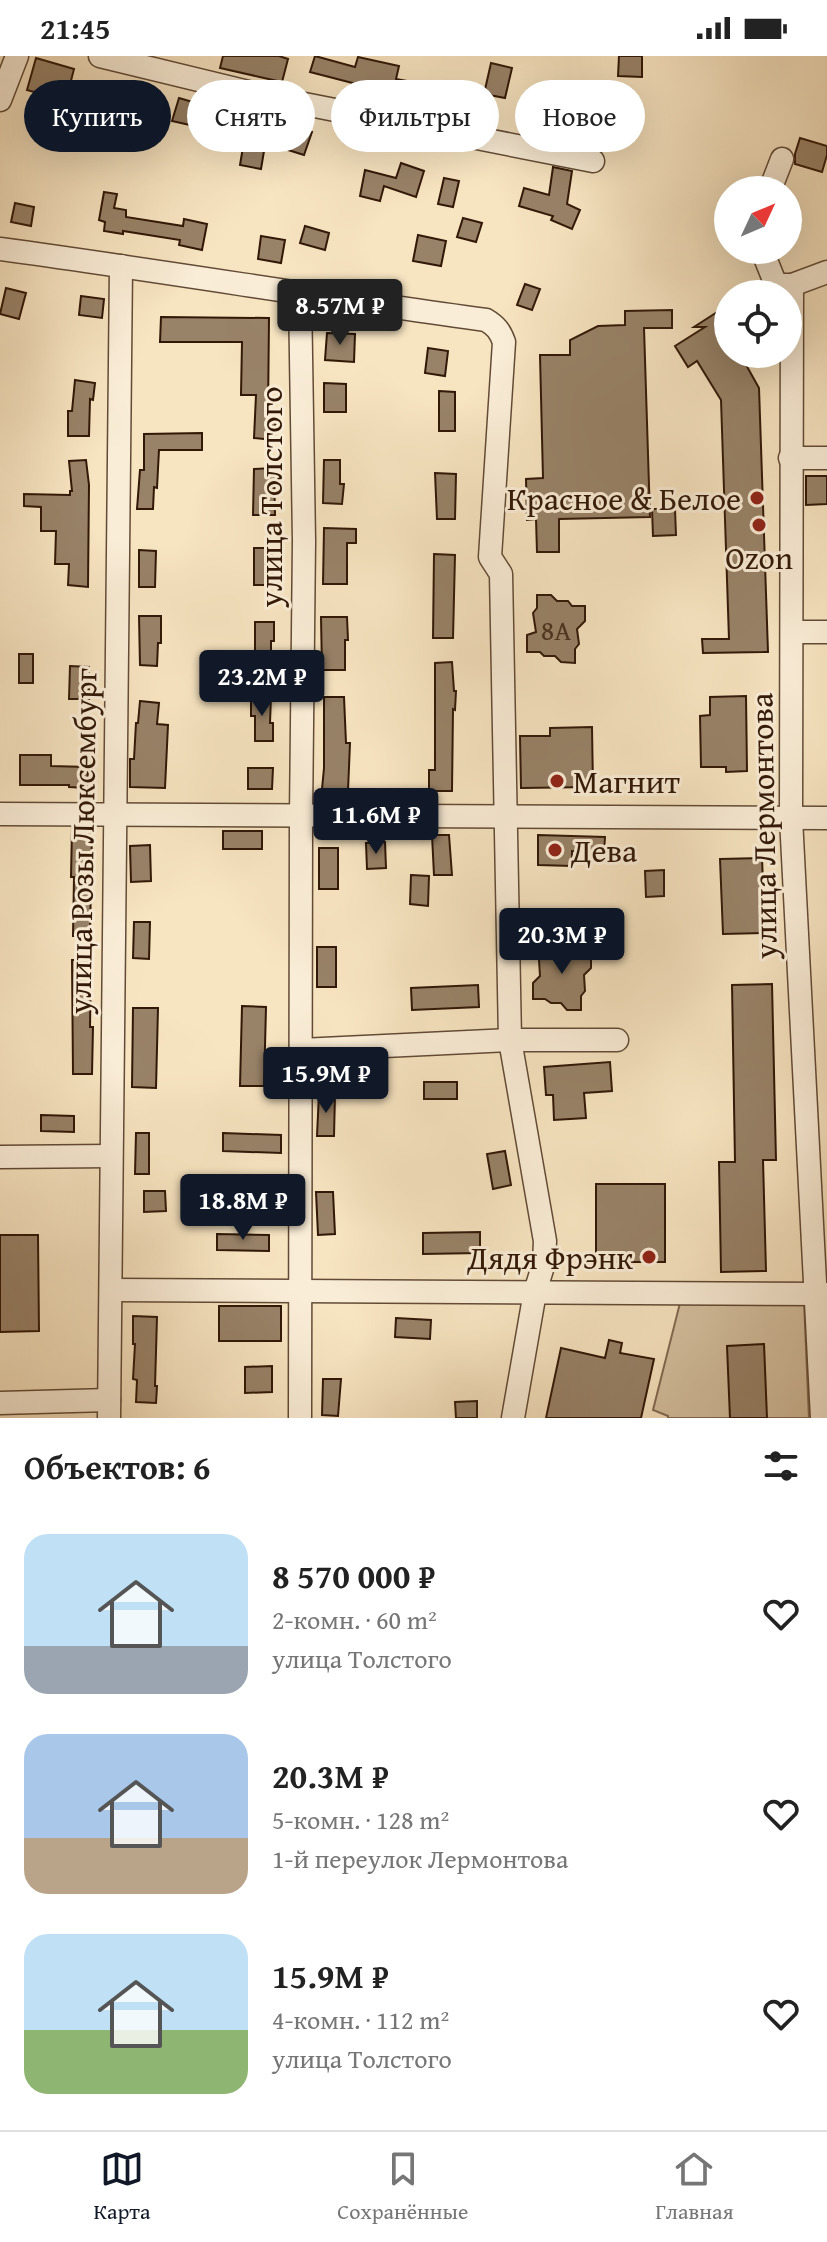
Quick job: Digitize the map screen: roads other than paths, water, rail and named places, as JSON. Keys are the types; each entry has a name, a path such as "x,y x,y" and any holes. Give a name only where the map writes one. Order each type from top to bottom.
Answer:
{"street":[{"path":"0,100 17,56"},
{"path":"100,56 269,97 593,161"},
{"path":"775,176 782,159"},
{"path":"0,249 486,320 500,332 504,342 490,557 501,574 510,1040 545,1241 544,1263 535,1292 513,1418"},
{"name":"улица Розы Люксембург","path":"109,1409 121,266"},
{"path":"802,281 827,272"},
{"name":"улица Толстого","path":"300,295 304,541 300,1418"},
{"name":"улица Лермонтова","path":"791,368 791,818 821,1294 822,1418"},
{"path":"790,458 827,458"},
{"path":"792,632 827,632"},
{"path":"0,814 827,818"},
{"path":"301,1050 510,1040 617,1040"},
{"path":"0,1157 111,1156"},
{"path":"111,1290 821,1294"},
{"path":"0,1403 109,1409"}],"place":[{"name":"Красное & Белое","path":"757,498"},
{"name":"Ozon","path":"759,525"},
{"name":"Магнит","path":"557,781"},
{"name":"Дева","path":"555,850"},
{"name":"Дядя Фрэнк","path":"649,1257"}]}
